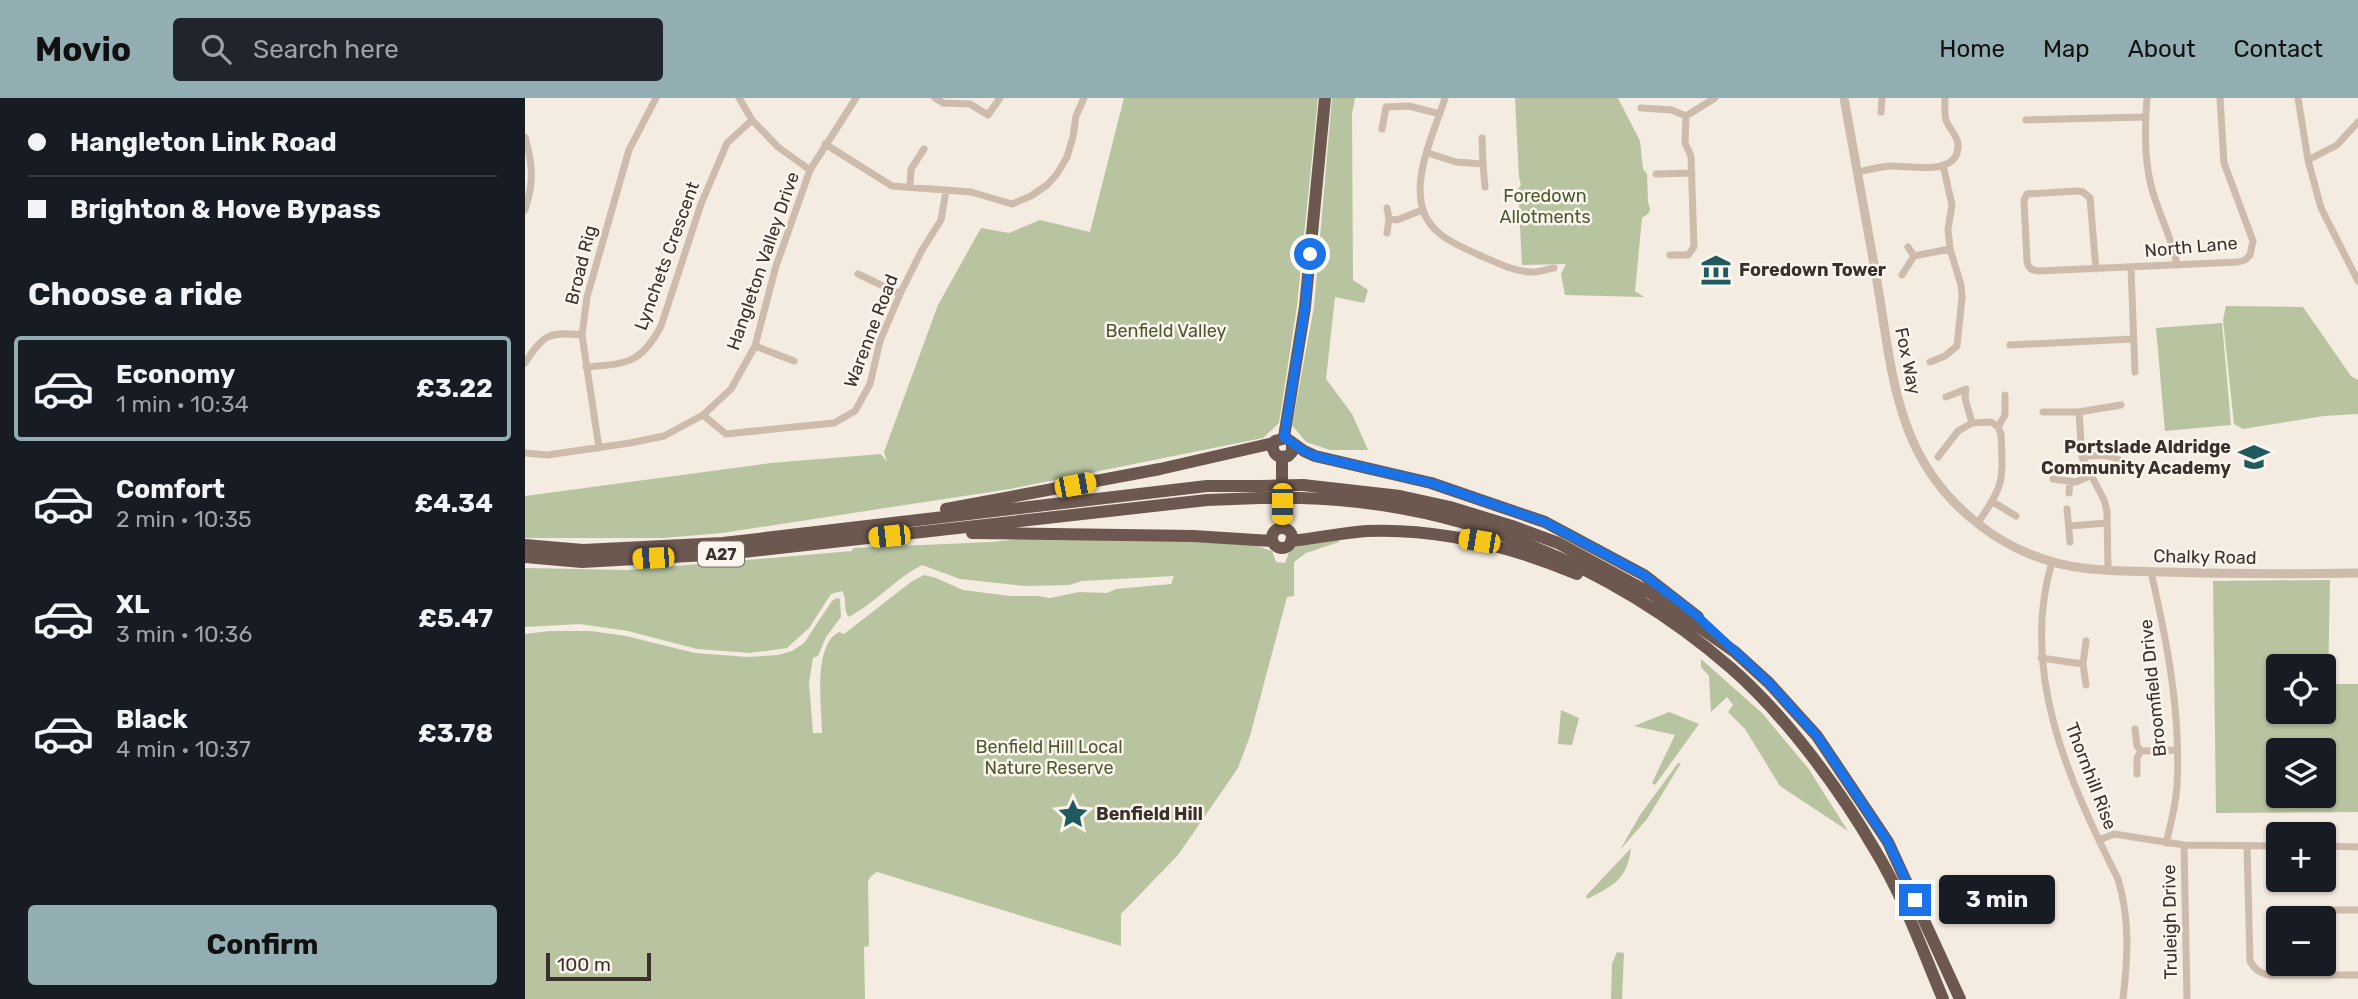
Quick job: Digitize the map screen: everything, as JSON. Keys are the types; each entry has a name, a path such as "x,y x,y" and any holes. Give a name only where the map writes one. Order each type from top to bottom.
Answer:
{"highway":[{"path":"1282,527 1282,458 1291,453 1283,441 1305,307 1325,98"},
{"name":"A27","path":"870,524 1160,469 1283,441 1315,456 1431,483 1545,522 1644,575 1696,615 1769,683 1817,736 1888,842 1961,999"},
{"name":"A27","path":"525,545 583,550 723,543 1206,486 1261,492 1345,488 1450,507 1558,543 1652,594 1735,652"},
{"name":"A27","path":"525,557 582,562 725,554 1261,492"},
{"name":"A27","path":"1302,492 1430,514 1499,533 1562,558 1660,613 1731,668 1820,766 1876,851 1910,921 1943,999"},
{"path":"1282,527 1290,532 1291,541 1283,548 1272,541 1274,531 1282,527"},
{"name":"A27","path":"1291,541 1350,533 1396,531 1479,541 1549,562 1660,613"},
{"name":"A27","path":"916,533 1193,536 1272,541"}],"street":[{"name":"Broad Rig","path":"599,448 582,335 587,297 629,150 656,98"},
{"name":"Hangleton Valley Drive","path":"525,453 547,455 664,436 703,415 731,389 755,346 776,266 810,170 856,98"},
{"path":"935,98 943,103 970,104 988,115 1000,98"},
{"path":"825,144 892,187 971,192 1011,204 1048,185 1067,157 1076,116 1084,98"},
{"path":"1382,129 1386,107 1383,98"},
{"path":"1445,98 1427,153 1418,192 1422,210 1438,233 1472,251 1518,270 1531,272 1554,268"},
{"path":"1686,116 1715,98"},
{"name":"Fox Way","path":"1844,98 1890,357 1906,426 1927,470 1943,491 1977,524 2016,548 2052,562"},
{"path":"1881,112 1882,98"},
{"path":"1857,172 1890,166 1924,169 1951,161 1958,145 1946,120 1945,98"},
{"path":"2147,98 2146,146 2150,183 2172,240 2177,265"},
{"name":"North Lane","path":"2096,269 2090,198 2084,192 2078,191 2027,194 2024,200 2027,261 2030,268 2038,271 2131,268 2238,262 2245,260 2253,249 2253,241 2224,163 2220,98"},
{"path":"2298,98 2308,160 2321,208 2358,281"},
{"path":"742,99 751,120 778,147 810,170"},
{"path":"1386,107 1409,106 1440,114"},
{"path":"1641,108 1672,110 1686,116"},
{"path":"1670,255 1688,255 1695,247 1691,156 1685,143 1686,116"},
{"path":"2026,120 2146,117"},
{"name":"Lynchets Crescent","path":"586,367 621,365 641,354 652,344 661,326 701,204 727,143 751,120"},
{"path":"2308,160 2337,145 2358,122"},
{"path":"525,137 532,164 525,210"},
{"path":"1482,138 1485,187"},
{"path":"910,187 911,169 924,149"},
{"path":"1427,153 1456,162 1483,164"},
{"path":"1930,362 1957,346 1962,298 1961,285 1950,249 1948,229 1952,205 1943,165"},
{"path":"1656,174 1692,173"},
{"name":"Warenne Road","path":"703,415 726,434 834,423 855,411 870,384 880,341 900,294 941,220 946,191"},
{"path":"1387,208 1387,233"},
{"path":"1389,219 1397,220 1422,210"},
{"path":"1908,247 1914,256"},
{"path":"1902,275 1914,256 1950,249"},
{"path":"2131,268 2135,372"},
{"path":"858,274 900,294"},
{"path":"525,363 538,345 552,334 582,335"},
{"path":"2010,345 2133,339"},
{"path":"755,346 794,361"},
{"path":"1946,397 1966,388 1965,398 1972,423"},
{"path":"1998,427 2005,415 2005,395"},
{"path":"2043,412 2079,412 2122,405"},
{"path":"2079,412 2082,457 2104,500 2108,570"},
{"path":"1938,457 1958,431 1972,423 1991,422 1998,427 2001,434 2003,473 2000,488 1977,524"},
{"path":"2082,457 2097,454 2126,463"},
{"path":"2053,479 2083,481 2090,476"},
{"path":"2069,493 2070,481"},
{"path":"1993,502 2016,516"},
{"path":"2067,509 2070,542"},
{"path":"2070,526 2107,523"},
{"name":"Chalky Road","path":"2052,562 2083,568 2151,572 2358,573"},
{"name":"Thornhill Rise","path":"2052,562 2045,593 2041,658 2049,709 2077,792 2117,879 2126,913 2128,946 2123,999"},
{"name":"Broomfield Drive","path":"2151,572 2168,652 2175,711 2177,784 2167,843"},
{"path":"2086,642 2083,664 2086,685"},
{"path":"2041,658 2083,664"},
{"path":"2135,729 2137,746 2141,751"},
{"path":"2141,751 2176,750"},
{"path":"2137,774 2137,758 2141,751"},
{"path":"2099,840 2114,834 2184,845 2266,846"},
{"name":"Truleigh Drive","path":"2184,845 2187,999"},
{"path":"2247,846 2250,961 2254,968 2269,975 2358,975"},
{"path":"2336,846 2358,846"},
{"path":"2336,910 2358,910"}],"green space":[{"name":"Benfield Valley","path":"1124,98 1318,98 1297,306 1279,423 1263,438 1010,489 722,533 663,538 525,538 525,496 771,463 881,454 887,462 884,452 938,305 981,228 1009,233 1040,220 1090,232"},
{"path":"1332,98 1355,98 1352,114 1353,280 1368,290 1364,303 1335,297 1326,379 1352,414 1368,450 1330,450 1306,442 1292,425 1314,307"},
{"name":"Foredown Allotments","path":"1515,98 1618,98 1640,141 1643,169 1647,174 1650,209 1642,218 1635,291 1644,297 1565,295 1561,274 1566,264 1522,265 1518,189 1521,185"},
{"path":"2226,306 2303,307 2351,376 2358,380 2358,414 2324,416 2243,429 2234,424 2223,320"},
{"path":"2222,323 2231,425 2165,431 2156,328"},
{"name":"Benfield Hill Local Nature Reserve","path":"1338,536 1339,542 1306,553 1294,562 1294,596 1287,597 1250,736 1238,768 1178,855 1121,914 1121,946 877,872 868,882 869,946 864,947 865,999 525,999 525,634 590,631 626,636 695,653 748,657 778,655 792,651 804,643 832,601 840,599 841,617 826,637 818,656 813,658 809,683 813,733 822,733 820,679 825,650 831,639 839,632 844,634 924,575 963,590 1050,598 1079,592 1107,593 1116,589 1171,584 1174,576 1025,586 960,579 922,565 849,617 842,591 831,594 809,628 787,648 750,653 697,649 628,631 580,624 525,627 525,568 628,570 852,551 853,548 992,542 1036,537 1164,538 1254,545 1272,551 1276,562 1285,563 1289,552 1302,543"},
{"path":"2330,580 2329,654 2266,654 2266,724 2336,724 2336,684 2358,684 2358,812 2216,813 2213,581"},
{"path":"1701,659 1762,713 1808,768 1848,831 1780,786 1745,729 1728,712 1733,705 1727,697 1711,712 1709,676 1701,667"},
{"path":"1561,710 1579,718 1572,745 1558,744"},
{"path":"1669,712 1699,724 1655,785 1652,783 1675,735 1634,726"},
{"path":"1678,763 1681,763 1647,819 1620,850 1640,815"},
{"path":"1631,848 1626,868 1617,881 1587,899 1586,896"},
{"path":"1617,952 1624,953 1622,999 1611,999 1612,964"}],"place":[{"name":"Foredown Tower","path":"1716,270"},
{"name":"Portslade Aldridge Community Academy","path":"2254,457"},
{"name":"Benfield Hill","path":"1073,814"}],"route":[{"path":"1310,254 1305,307 1284,437 1315,456 1431,483 1545,522 1644,575 1696,615 1769,683 1817,736 1888,842 1915,900"}]}
